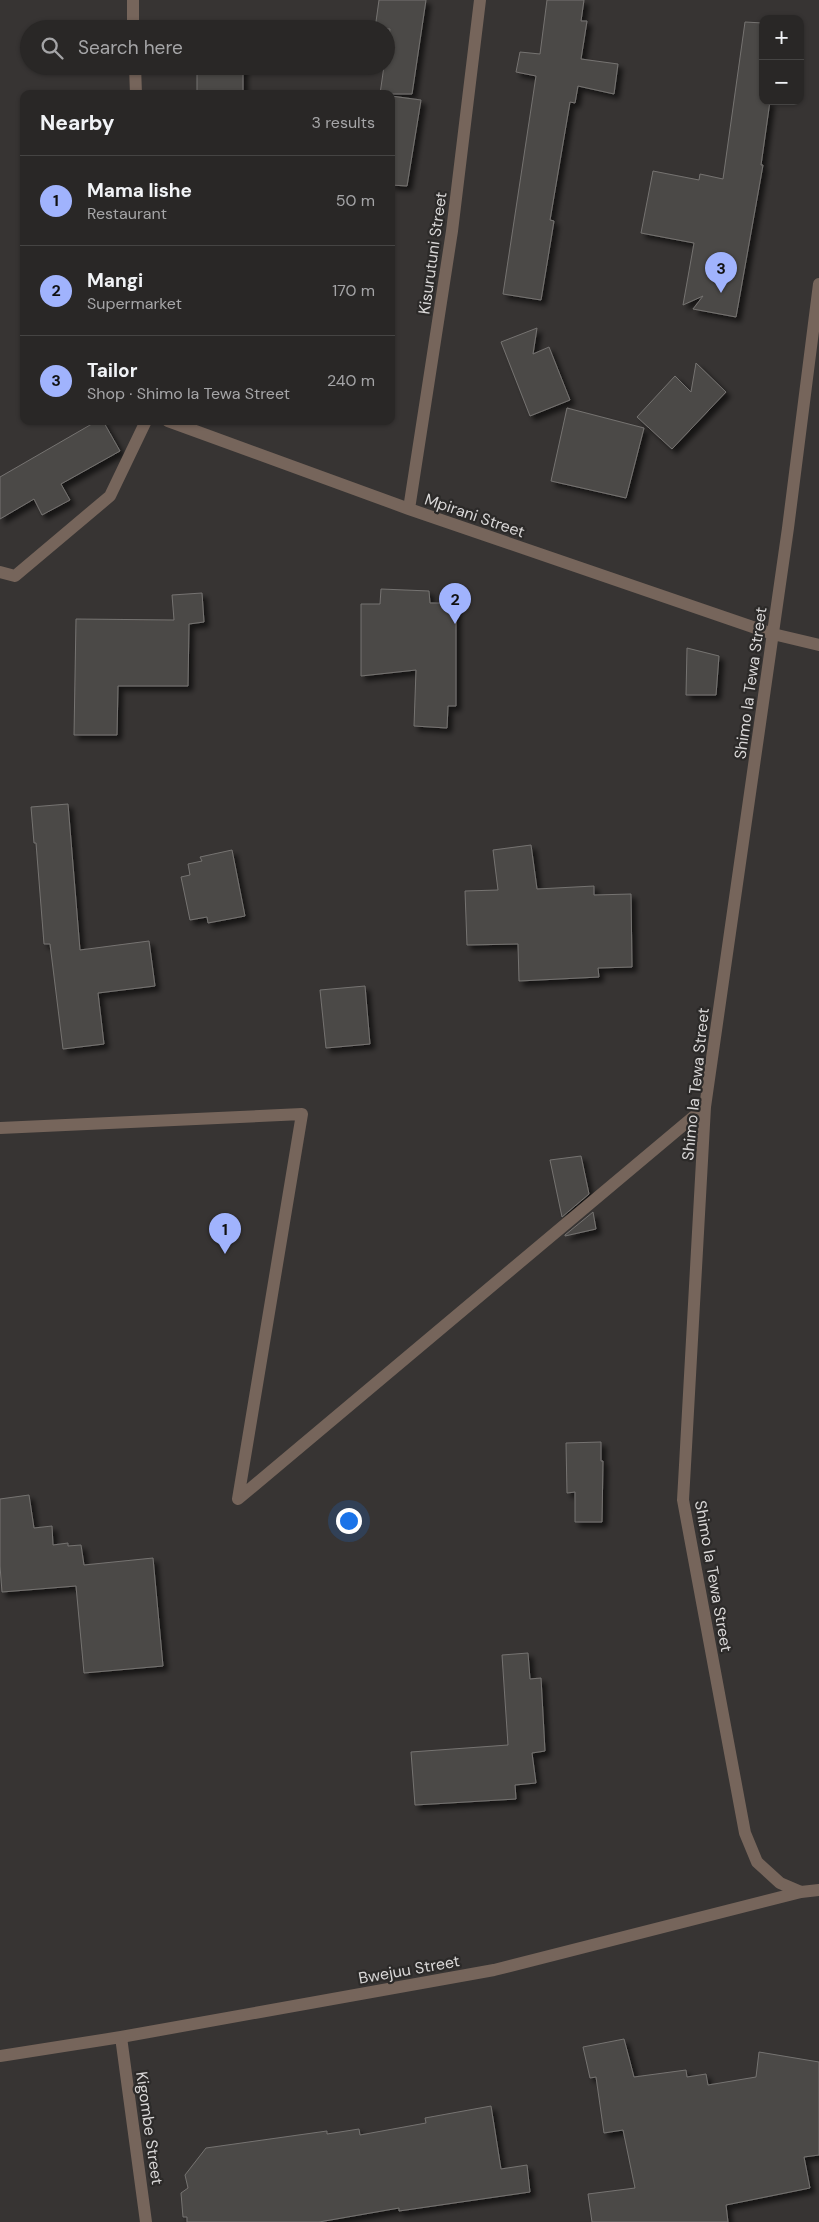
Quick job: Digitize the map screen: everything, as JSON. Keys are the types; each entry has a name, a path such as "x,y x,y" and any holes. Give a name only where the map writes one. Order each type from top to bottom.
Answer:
{"street":[{"path":"133,0 133,20"},
{"name":"Kisurutuni Street","path":"409,509 452,231 480,0"},
{"path":"135,75 136,90"},
{"name":"Shimo la Tewa Street","path":"801,1892 780,1883 757,1862 745,1833 683,1500 706,1107 773,634 819,284"},
{"path":"0,572 15,576 110,496 144,425"},
{"name":"Mpirani Street","path":"179,425 409,509 773,634 819,645"},
{"path":"0,1128 302,1114 238,1499 706,1107"},
{"name":"Bwejuu Street","path":"0,2056 121,2038 494,1970 801,1892 819,1890"},
{"name":"Kigombe Street","path":"121,2038 146,2222"}],"building":[{"path":"379,0 426,0 412,94 395,94 395,90 381,90 383,75 395,75 395,20 376,20"},
{"path":"547,0 584,0 581,21 587,21 581,59 618,64 614,94 578,86 575,103 570,102 550,220 554,221 541,300 503,294 536,76 516,72 520,52 540,54"},
{"path":"745,22 759,23 759,105 769,105 761,165 763,165 736,317 693,309 703,296 683,305 694,243 641,233 653,171 699,180 700,174 723,179"},
{"path":"197,75 243,75 243,90 197,90"},
{"path":"395,97 421,100 407,186 395,185"},
{"path":"537,328 533,354 549,347 570,400 530,416 501,342"},
{"path":"696,363 726,392 672,449 637,417 675,376 691,392"},
{"path":"567,408 644,428 626,498 551,481"},
{"path":"90,425 105,425 120,451 61,484 70,500 42,515 34,499 0,519 0,477"},
{"path":"381,589 429,591 430,603 456,603 456,706 448,706 447,728 414,726 416,670 361,676 361,604 380,604"},
{"path":"202,593 204,622 189,624 188,686 118,686 117,735 74,735 76,619 174,620 172,595"},
{"path":"687,648 719,656 716,695 686,695"},
{"path":"68,804 80,950 149,941 155,986 98,993 104,1044 63,1049 50,944 44,944 36,843 34,843 31,807"},
{"path":"531,845 537,889 594,886 594,895 631,894 632,967 598,968 599,977 519,981 518,944 467,945 465,891 498,890 493,850"},
{"path":"232,850 245,916 208,923 207,917 190,920 181,877 190,875 188,864 202,861 200,857"},
{"path":"365,986 370,1044 326,1048 320,990"},
{"path":"581,1156 589,1194 562,1217 550,1160"},
{"path":"593,1212 596,1229 565,1236 565,1235"},
{"path":"601,1442 601,1461 603,1461 602,1522 575,1522 575,1492 567,1493 566,1443"},
{"path":"29,1495 34,1528 52,1526 53,1545 68,1543 68,1546 81,1545 84,1565 153,1558 163,1666 84,1673 76,1586 2,1592 0,1499"},
{"path":"528,1653 530,1679 541,1678 545,1751 532,1753 536,1783 515,1785 516,1799 415,1805 411,1752 508,1745 502,1655"},
{"path":"624,2039 634,2077 686,2070 687,2077 706,2074 708,2085 756,2077 759,2052 819,2062 819,2155 804,2157 810,2188 726,2205 728,2222 592,2222 588,2194 635,2188 623,2130 604,2133 596,2077 590,2078 583,2047"},
{"path":"491,2106 501,2169 527,2165 530,2192 399,2211 399,2208 319,2222 187,2222 187,2217 183,2217 181,2193 188,2188 185,2175 206,2148 327,2131 327,2134 359,2129 360,2135 426,2123 425,2118"}],"place":[{"name":"Tailor","path":"721,293"},
{"name":"Mangi","path":"455,624"},
{"name":"Mama lishe","path":"225,1254"}]}
